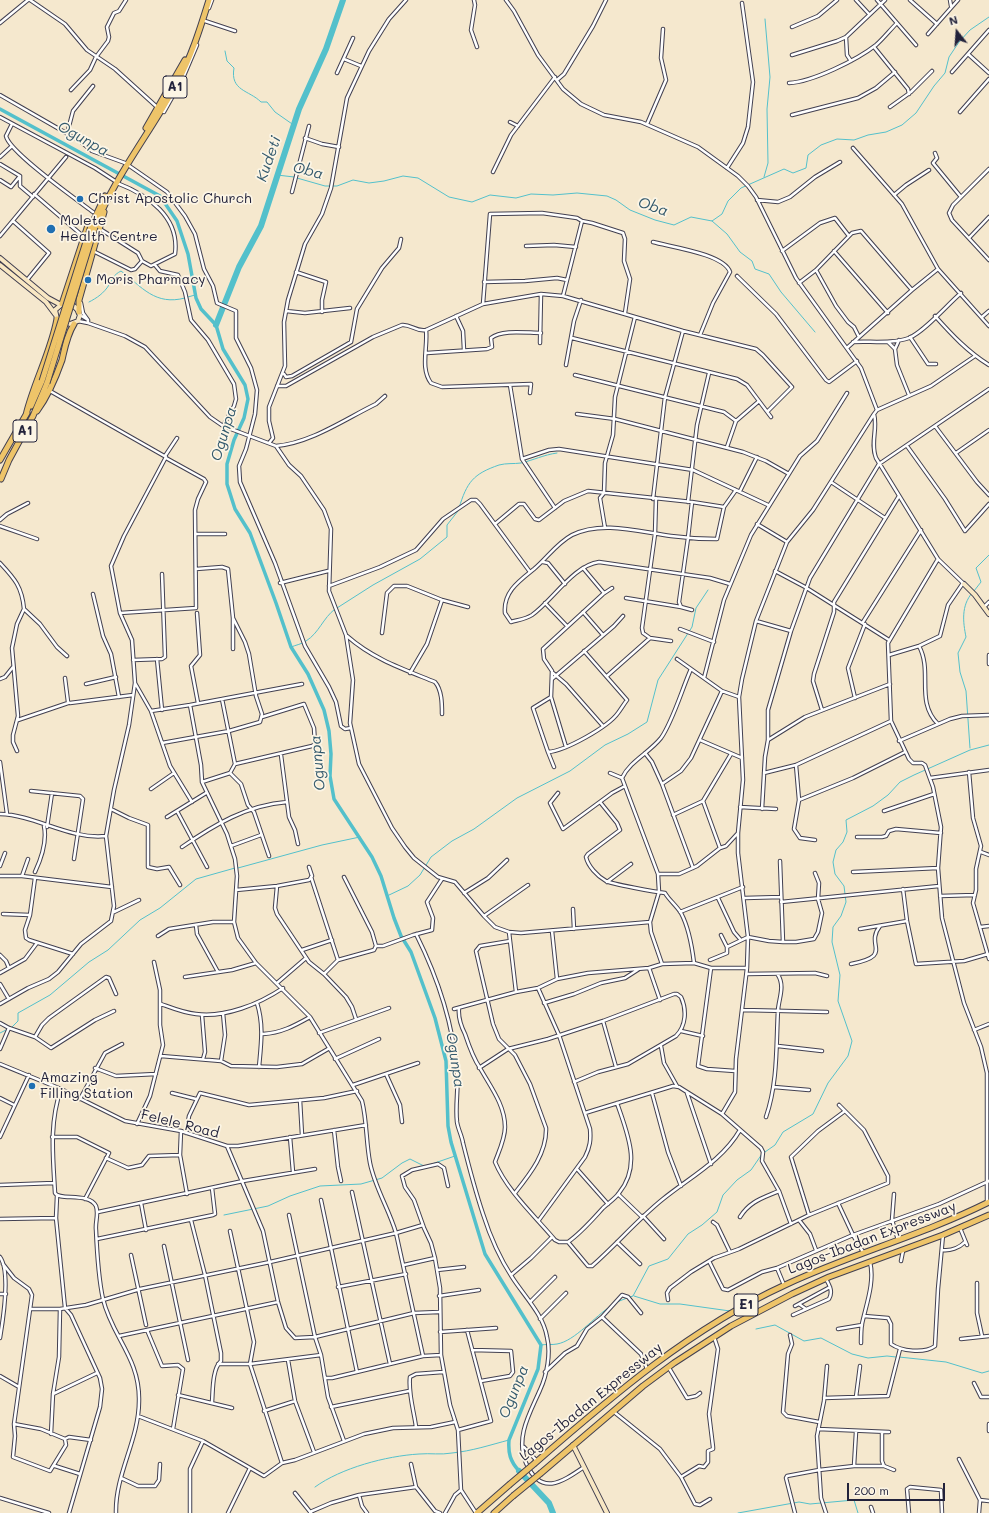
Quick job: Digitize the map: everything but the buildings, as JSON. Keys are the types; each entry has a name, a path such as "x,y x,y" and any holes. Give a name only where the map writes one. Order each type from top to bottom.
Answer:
{"highway":[{"name":"A1","path":"160,109 184,62 206,0"},
{"name":"A1","path":"0,479 33,416 107,195 117,181 192,53 211,0"},
{"path":"61,304 93,212 107,195"},
{"path":"80,313 79,300 97,228"},
{"path":"26,415 30,399 48,354 56,316"},
{"path":"33,416 49,390 61,361 69,331 76,322"},
{"name":"A1","path":"0,460 45,382"},
{"name":"Lagos-Ibadan Expressway","path":"477,1513 647,1369 731,1313 784,1285 864,1252 964,1214 988,1203"},
{"name":"Lagos-Ibadan Expressway","path":"494,1513 613,1411 674,1362 714,1337 759,1311 826,1279 989,1217"}],"main road":[{"path":"0,258 52,301 61,304 73,305 80,313 76,322 66,323 56,316 46,302 0,265"},
{"path":"56,316 55,310 61,304"},
{"path":"964,584 975,595 989,614"},
{"path":"573,1445 607,1513"}],"street":[{"path":"0,23 29,0 65,24 84,47 96,57 115,69 164,112 183,78 205,21 211,0"},
{"path":"71,90 90,70 96,57 109,39 106,31 108,24 114,13 119,11 126,0"},
{"path":"269,443 273,438 269,421 269,407 277,386 284,374 286,362 284,335 286,310 296,272 306,244 322,214 331,188 347,98 361,66 389,20 406,0"},
{"path":"474,0 476,5 471,30 477,47"},
{"path":"506,0 514,11 538,55 568,94 588,109 604,115 634,120 647,124 702,150 743,181 757,200 799,283 857,361 867,381 877,410"},
{"path":"557,80 564,74 593,26 606,0"},
{"path":"792,27 818,16 837,0"},
{"path":"856,0 870,14"},
{"path":"877,0 916,45"},
{"path":"792,56 846,37 884,0"},
{"path":"910,0 937,24"},
{"path":"950,0 951,6"},
{"path":"928,34 951,6 958,0"},
{"path":"727,168 743,143 748,127 753,82 742,3"},
{"path":"205,21 235,31"},
{"path":"789,83 802,81 851,61 874,47 897,23"},
{"path":"647,124 666,80 661,58 663,29"},
{"path":"952,72 989,30"},
{"path":"846,37 847,55 851,61"},
{"path":"337,73 353,38"},
{"path":"874,47 908,89 909,94"},
{"path":"968,54 989,73"},
{"path":"344,59 361,66"},
{"path":"890,107 909,94 932,71"},
{"path":"792,116 858,98 876,88 895,72"},
{"path":"493,172 507,143 518,126 555,77"},
{"path":"960,112 989,79"},
{"path":"67,134 73,110 93,86"},
{"path":"0,95 67,134 92,151 126,165 162,187 180,208 195,234 204,269 213,284 218,304 232,308 236,311 236,338 251,368 257,386 255,414 239,466 240,482 275,563 280,583 305,646 336,702 340,726 345,729 351,728"},
{"path":"0,116 12,124 95,168 152,202 172,227 176,240 175,254 155,265 147,265 142,261 138,253 97,228 95,252 86,273 81,302 83,313 88,318 88,323"},
{"path":"510,122 518,126"},
{"path":"12,124 6,136 12,146 47,178 93,212"},
{"path":"292,192 309,126"},
{"path":"305,138 322,144 339,147"},
{"path":"0,157 12,146"},
{"path":"853,148 902,204 938,269 989,326"},
{"path":"935,153 937,158 933,163 961,197"},
{"path":"0,236 66,157"},
{"path":"757,200 778,202 790,197 816,177 840,162"},
{"path":"0,164 20,176"},
{"path":"989,169 961,197 948,213 952,220 989,260"},
{"path":"894,195 928,170"},
{"path":"0,180 11,187 20,176"},
{"path":"20,176 20,186 84,237"},
{"path":"483,304 490,214 542,212 577,218 582,221 605,227 624,236 624,261 630,278 625,313"},
{"path":"969,238 989,217"},
{"path":"782,251 820,223 832,218 835,218 849,236"},
{"path":"13,221 49,253 27,280"},
{"path":"563,296 582,221"},
{"path":"799,283 816,270 849,236 856,231 861,231 912,290"},
{"path":"284,374 286,376 292,376 350,342 357,309 382,268 399,248 401,239"},
{"path":"654,242 712,257 729,269 730,272 713,303 700,335"},
{"path":"526,246 554,244 576,246"},
{"path":"834,251 888,313"},
{"path":"95,252 131,270 142,261"},
{"path":"155,265 160,272 178,275 185,292 191,320 208,340 234,384 236,399 234,406 223,426"},
{"path":"848,347 938,269"},
{"path":"816,270 836,306 849,324 854,327 859,337"},
{"path":"296,272 326,282 322,300 322,312"},
{"path":"737,276 776,314 829,382 857,361"},
{"path":"484,282 525,281 557,278 567,280"},
{"path":"853,342 888,342 910,337 918,333 961,293"},
{"path":"277,386 286,386 373,337 402,325 406,325 416,330 426,330 483,304 541,294 563,296 581,300 683,331 756,349 792,389 768,411"},
{"path":"540,344 541,294"},
{"path":"566,365 574,321 581,300"},
{"path":"286,310 301,313 350,308"},
{"path":"982,317 989,311"},
{"path":"80,313 88,320 88,323"},
{"path":"456,316 463,331 464,350"},
{"path":"935,316 953,336 975,356 989,365"},
{"path":"605,528 600,498 604,493 605,463 611,447 615,419 615,397 635,317"},
{"path":"76,322 96,325"},
{"path":"88,323 125,336 145,347 210,418 229,429 248,434 276,446 287,445 306,438 376,404 385,396"},
{"path":"426,330 426,371 429,380 434,385 442,387 531,384 530,393"},
{"path":"671,641 650,638 643,633 642,628 644,601 655,534 654,498 666,397 683,331"},
{"path":"427,353 490,349 491,338 495,336 510,333 540,333"},
{"path":"910,337 928,364 936,364"},
{"path":"572,338 675,363 744,382 748,385 758,402 768,411 771,417"},
{"path":"899,340 895,349 897,365 909,395"},
{"path":"888,342 895,349"},
{"path":"722,1114 734,1095 735,1071 747,968 748,936 745,898 739,859 738,833 743,780 739,697 756,621 787,542 812,510 877,410 930,386 975,356"},
{"path":"681,607 679,602 688,538 697,425 709,372"},
{"path":"575,374 724,412 736,421"},
{"path":"510,385 522,459 554,508"},
{"path":"762,809 768,740 768,710 791,631 806,587 879,464 989,389"},
{"path":"49,390 206,480 196,504 196,608 120,613"},
{"path":"704,678 724,600 757,524 800,456 817,441 847,393"},
{"path":"726,447 736,421 758,402"},
{"path":"577,414 615,419 726,447 757,457 789,474"},
{"path":"874,414 876,422 872,448 879,464 938,559 964,584 948,604 940,636 919,646 889,655"},
{"path":"935,426 977,482 989,495"},
{"path":"956,453 989,430"},
{"path":"0,1004 28,988 49,980 81,944 108,924 114,912 106,836 129,726 135,683 132,660 132,640 120,613 111,571 113,560 165,457 177,438"},
{"path":"276,446 290,465 301,476 326,514 331,529 328,591 346,635 353,680 351,728 359,764 395,833 414,858 432,874 442,879 455,882 484,916 495,926 509,932 521,933 552,931 650,922"},
{"path":"907,446 945,499 965,531 989,504"},
{"path":"522,459 549,450 559,449 607,456 658,466 693,470 768,505"},
{"path":"740,491 757,457"},
{"path":"831,482 885,518"},
{"path":"730,584 716,579 599,562 584,568 531,616 511,622 506,616 504,609 507,595 530,572 561,543 588,529 605,528 688,538 717,539 724,507 736,490"},
{"path":"495,524 521,504 524,504 535,519 539,520 564,501 588,491 724,507"},
{"path":"822,710 813,681 836,598 871,544 899,496"},
{"path":"328,586 380,567 416,550 444,519 471,500 476,500 480,504 530,572"},
{"path":"0,520 7,514 28,503"},
{"path":"757,524 787,542"},
{"path":"0,526 37,538"},
{"path":"855,698 848,668 864,623 921,530"},
{"path":"196,534 225,534"},
{"path":"938,559 889,640 891,721 905,752 913,763 922,762 925,765 940,818 941,833 938,868 944,926 964,1003 985,1060 989,1099 988,1203"},
{"path":"542,562 548,563 566,584"},
{"path":"0,563 20,587 23,594 24,609 13,642 13,667 18,720 13,735 13,742 17,751"},
{"path":"196,569 222,567 228,569 233,618 233,648"},
{"path":"584,568 604,593"},
{"path":"280,583 328,571"},
{"path":"775,571 806,587 889,640"},
{"path":"132,660 158,660 164,659 165,657 162,574"},
{"path":"382,633 387,592 394,586 407,586 442,600 468,607"},
{"path":"566,747 550,697 552,673 549,665 544,659 542,652 546,645 604,593 612,588"},
{"path":"93,594 103,636 111,654 119,697"},
{"path":"626,598 692,610"},
{"path":"410,673 427,644 442,600"},
{"path":"984,607 989,602"},
{"path":"545,603 567,626"},
{"path":"24,609 40,624 57,647 67,656"},
{"path":"583,612 603,635"},
{"path":"197,613 200,655 191,666 198,703"},
{"path":"552,679 558,676 623,616"},
{"path":"162,743 228,731 255,725 260,722 262,717 255,693 248,647 233,618"},
{"path":"756,621 791,631"},
{"path":"680,629 714,642"},
{"path":"346,635 359,647 410,673 437,684 441,699 442,714"},
{"path":"607,676 650,638"},
{"path":"919,646 925,659 927,707 938,724"},
{"path":"548,752 566,747 604,726 618,714 627,700 584,651"},
{"path":"989,655 989,664"},
{"path":"677,659 722,691 739,697"},
{"path":"158,660 162,710"},
{"path":"0,679 5,678 13,667"},
{"path":"622,778 631,765 660,738 668,725 691,669"},
{"path":"552,673 558,676 604,726"},
{"path":"86,684 116,677"},
{"path":"65,678 68,703"},
{"path":"135,683 151,711 174,773 192,802"},
{"path":"151,711 302,684"},
{"path":"768,740 805,717 890,684"},
{"path":"662,784 681,771 691,758 722,691"},
{"path":"18,720 68,703 133,695"},
{"path":"550,697 533,708 554,767"},
{"path":"202,782 230,773 235,764 222,698"},
{"path":"235,764 281,755 315,744 314,728 305,705 303,704 262,717"},
{"path":"190,705 201,765 202,782 206,793 222,822 235,860 237,871 234,922 242,945 256,963 283,988 310,1017 328,1049 357,1091 362,1101 370,1163 374,1180 396,1233 423,1356"},
{"path":"900,741 938,724 962,716 989,715"},
{"path":"764,773 796,765 891,721"},
{"path":"700,740 742,758"},
{"path":"799,800 853,778 905,752"},
{"path":"645,753 652,762 662,784 692,868"},
{"path":"673,815 703,801 731,754"},
{"path":"281,755 288,817 295,830 298,844"},
{"path":"0,762 7,814"},
{"path":"796,765 799,800 794,829 800,838 815,840"},
{"path":"929,776 989,770"},
{"path":"969,772 973,818 981,852 976,870 975,895 973,903 989,959"},
{"path":"151,789 174,773"},
{"path":"230,773 241,784 269,856"},
{"path":"610,773 622,778 658,874 659,892 650,922 651,932 662,964"},
{"path":"558,793 550,803 563,829 625,786"},
{"path":"30,791 80,796 83,799 74,859"},
{"path":"35,872 41,860 52,793"},
{"path":"168,817 206,793"},
{"path":"884,811 934,794"},
{"path":"703,801 720,848"},
{"path":"182,847 222,822 251,809 274,803 287,802"},
{"path":"600,802 617,823 620,830 588,854 586,858 594,871 607,882 665,893 680,912 689,936 694,963"},
{"path":"740,807 776,810"},
{"path":"111,810 128,818 148,824 149,868 157,869 169,867 180,886"},
{"path":"177,811 207,867"},
{"path":"0,814 7,814 77,834 106,836"},
{"path":"857,837 882,838 886,836 889,831 896,829 941,833"},
{"path":"658,874 679,874 702,864 720,848 726,846 738,833"},
{"path":"231,846 261,835"},
{"path":"981,852 989,855"},
{"path":"0,866 5,853"},
{"path":"22,876 28,859"},
{"path":"464,893 488,878 507,860"},
{"path":"780,861 783,942"},
{"path":"607,882 631,864"},
{"path":"309,867 338,960"},
{"path":"853,872 938,868"},
{"path":"727,947 748,936 769,941 783,942 800,942 816,938 822,913 818,899 819,883 815,873"},
{"path":"0,876 22,876 112,887"},
{"path":"236,890 277,886 309,880 311,877"},
{"path":"344,877 369,925 376,946"},
{"path":"35,878 30,915 25,935 29,940 73,954"},
{"path":"324,974 338,960 374,950 376,946 390,944 414,934 428,932 433,928 434,918 427,902 442,879"},
{"path":"484,916 528,885"},
{"path":"277,886 276,912 306,958 346,997 352,1007 356,1019"},
{"path":"781,902 939,886"},
{"path":"680,912 743,887"},
{"path":"903,889 907,921 916,964 964,961 988,954"},
{"path":"940,896 975,895"},
{"path":"745,898 781,897"},
{"path":"718,898 734,932 740,939"},
{"path":"114,912 139,900"},
{"path":"573,909 574,929"},
{"path":"3,914 30,915"},
{"path":"158,936 169,929 223,921 234,922"},
{"path":"860,929 907,921"},
{"path":"196,925 197,934 218,972"},
{"path":"851,964 866,961 875,956 877,952 876,934 880,926"},
{"path":"980,926 989,926"},
{"path":"552,931 557,979"},
{"path":"509,932 516,992"},
{"path":"414,934 442,999 450,1029 457,1070 457,1121 466,1158 490,1234 511,1275 540,1319 547,1337 548,1355 546,1371 541,1389 523,1430 522,1445 526,1462 532,1472 544,1483 556,1484 584,1467"},
{"path":"710,960 727,953 727,947 721,935"},
{"path":"302,950 332,940"},
{"path":"510,942 489,943 477,948 476,951 488,999 490,1017 499,1039 515,1055 530,1084 544,1120 546,1134 542,1153 514,1193"},
{"path":"0,973 25,959 37,943"},
{"path":"0,955 6,961 9,968"},
{"path":"277,983 306,958"},
{"path":"137,1124 150,1096 163,1045 160,1025 160,990 154,962"},
{"path":"185,977 242,968 256,963"},
{"path":"454,1009 516,992 538,988 557,979 588,973 649,968 662,964 694,963 711,968 747,968"},
{"path":"544,1003 601,984 625,978 641,968"},
{"path":"649,968 660,1000"},
{"path":"711,968 698,1066 707,1070 735,1071"},
{"path":"746,974 778,975 815,973 827,976"},
{"path":"766,1117 774,1087 778,1046 778,1012 782,984 778,975"},
{"path":"35,1037 42,1025 49,1018 106,977 109,978 116,994"},
{"path":"0,984 9,1000"},
{"path":"161,1004 202,1015 223,1013 257,1003 283,988"},
{"path":"538,988 559,1035 590,1129 590,1147 577,1169 539,1220"},
{"path":"479,1068 508,1049 603,1021 677,994 681,996 685,1017 681,1031 661,1046 628,1064 574,1082"},
{"path":"257,1003 263,1034 259,1067"},
{"path":"319,1033 356,1019 382,1012 389,1008"},
{"path":"460,1008 459,1017 462,1028 479,1068 491,1086 503,1113 505,1128 504,1136 495,1162 502,1178 552,1237 559,1242 568,1242 618,1194 629,1178 632,1156 631,1147 617,1103"},
{"path":"743,1010 826,1012"},
{"path":"0,1023 9,1028 35,1037 49,1047 54,1047 95,1020 114,1011"},
{"path":"221,1061 225,1035 223,1013"},
{"path":"202,1015 205,1052 203,1058"},
{"path":"263,1034 277,1033 286,1030 310,1017"},
{"path":"603,1021 616,1067"},
{"path":"974,1030 989,1024"},
{"path":"0,1049 9,1028"},
{"path":"681,1031 703,1036"},
{"path":"336,1059 379,1039"},
{"path":"80,1098 105,1054 122,1044"},
{"path":"661,1046 660,1050 664,1063 676,1086 722,1114 761,1148 763,1152 762,1161 779,1191 791,1224"},
{"path":"778,1046 822,1051"},
{"path":"161,1056 203,1058 221,1061 231,1066 259,1067 302,1064 328,1049"},
{"path":"353,1085 418,1063"},
{"name":"Felele Road","path":"0,1064 61,1089 116,1117 137,1124 181,1131 227,1146 238,1146 366,1125"},
{"path":"96,1068 116,1076 156,1074"},
{"path":"386,1074 400,1105 402,1122"},
{"path":"0,1137 29,1075"},
{"path":"585,1112 676,1086"},
{"path":"774,1087 809,1090"},
{"path":"61,1089 54,1111 52,1137 54,1183 57,1196 56,1218 65,1308 71,1315 97,1373 102,1389 102,1399 69,1513"},
{"path":"186,1133 196,1099 200,1093 227,1101 249,1105 324,1098 357,1091"},
{"path":"652,1092 668,1152 682,1186"},
{"path":"686,1092 711,1164"},
{"path":"172,1093 196,1099"},
{"path":"0,1098 14,1105"},
{"path":"300,1100 302,1135"},
{"path":"668,1300 667,1293 670,1288 691,1272 709,1261 809,1215 882,1187 889,1180 877,1152 867,1135 839,1106"},
{"path":"809,1215 791,1157 818,1131 845,1111"},
{"path":"334,1130 341,1181"},
{"path":"568,1242 590,1267 643,1216 711,1164 734,1140 740,1130"},
{"path":"181,1131 180,1155 187,1194"},
{"path":"52,1137 73,1137 82,1139 109,1153 85,1199"},
{"path":"290,1137 293,1172"},
{"path":"227,1146 263,1231 278,1302 286,1328 291,1335 295,1338 315,1337 414,1314 439,1312"},
{"path":"106,1158 128,1168 142,1164 149,1156 180,1155"},
{"path":"448,1186 444,1168 438,1164 412,1170 403,1174 402,1179 414,1200 431,1243 435,1258 439,1296 441,1355 443,1372 458,1430 461,1490 477,1513"},
{"path":"98,1212 243,1181 315,1169"},
{"path":"577,1169 608,1204"},
{"path":"709,1261 722,1287 726,1291 762,1272 777,1268 816,1250 892,1220 939,1204 988,1182"},
{"path":"0,1185 54,1183"},
{"path":"97,1239 146,1230 215,1214 212,1188"},
{"path":"740,1217 744,1209 749,1205 779,1191"},
{"path":"352,1192 382,1321 390,1364"},
{"path":"618,1194 643,1216 664,1239"},
{"path":"894,1194 892,1220 898,1240"},
{"path":"57,1196 85,1199 94,1204 98,1212 96,1219 98,1268 104,1300 136,1371 139,1401 138,1416 117,1490 116,1513"},
{"path":"320,1200 357,1372"},
{"path":"141,1203 146,1230"},
{"path":"838,1203 853,1235 864,1252"},
{"path":"289,1215 315,1337 326,1378 326,1388 331,1407 344,1441"},
{"path":"0,1219 56,1218"},
{"path":"191,1220 205,1275 221,1353 221,1361 218,1364 212,1402"},
{"path":"799,1220 810,1234 816,1250"},
{"path":"713,1222 717,1225 730,1252"},
{"path":"31,1309 60,1309 104,1300 140,1289 270,1262 329,1247 396,1233 423,1225"},
{"path":"960,1228 967,1245"},
{"path":"230,1231 254,1342 250,1364 282,1463"},
{"path":"864,1316 888,1318 891,1324 891,1344 899,1352 924,1350 932,1348 936,1344 938,1289 943,1235"},
{"path":"511,1275 552,1237"},
{"path":"617,1242 640,1264"},
{"path":"942,1250 957,1247 965,1242"},
{"path":"164,1246 188,1360"},
{"path":"902,1261 903,1250"},
{"path":"131,1255 140,1289 146,1325"},
{"path":"0,1257 3,1264 14,1278 30,1291 31,1309 14,1424 15,1436 13,1457 50,1471 55,1466 66,1446 65,1439"},
{"path":"404,1265 435,1258"},
{"path":"860,1343 872,1269 870,1262"},
{"path":"0,1338 6,1305 3,1264"},
{"path":"437,1270 464,1267"},
{"path":"777,1268 784,1285"},
{"path":"338,1288 406,1274"},
{"path":"530,1302 556,1277"},
{"path":"792,1315 828,1299 831,1295 830,1287 826,1279"},
{"path":"977,1284 977,1313 982,1336"},
{"path":"795,1306 830,1287"},
{"path":"439,1296 479,1290"},
{"path":"540,1319 566,1293"},
{"path":"0,1294 6,1294"},
{"path":"546,1371 565,1353 577,1346 587,1329 602,1317 623,1295 628,1297 641,1313"},
{"path":"119,1336 278,1302"},
{"path":"799,1304 806,1309"},
{"path":"50,1434 53,1394 59,1357 60,1309"},
{"path":"602,1317 641,1354 647,1369"},
{"path":"838,1329 862,1325"},
{"path":"440,1332 496,1328"},
{"path":"147,1330 162,1366 178,1365 183,1370 173,1429"},
{"path":"458,1430 492,1421 467,1330"},
{"path":"790,1335 792,1344 788,1354 783,1412 787,1416 819,1422"},
{"path":"961,1339 975,1339 982,1336 989,1336"},
{"path":"681,1477 699,1466 704,1467 708,1462 708,1451 713,1447 713,1433 709,1414 718,1349 714,1337"},
{"path":"472,1350 511,1351 512,1374 505,1377 481,1381"},
{"path":"824,1398 888,1396 899,1352"},
{"path":"218,1364 250,1364 321,1355"},
{"path":"326,1378 423,1356 441,1355"},
{"path":"288,1360 295,1400 314,1452"},
{"path":"826,1513 821,1498 818,1429 824,1398 827,1366"},
{"path":"856,1396 860,1366"},
{"path":"668,1368 687,1398 696,1396 700,1393"},
{"path":"416,1427 409,1391 410,1377 412,1375 443,1372"},
{"path":"53,1394 97,1373"},
{"path":"0,1376 19,1387"},
{"path":"974,1383 981,1397 989,1397"},
{"path":"331,1407 409,1391"},
{"path":"178,1395 232,1408"},
{"path":"264,1411 295,1400"},
{"path":"613,1411 653,1442 681,1477 697,1505 710,1499"},
{"path":"138,1416 203,1441 264,1476 282,1463 364,1434 394,1428 455,1422"},
{"path":"14,1424 41,1429 65,1439 69,1437 90,1440"},
{"path":"989,1424 989,1431"},
{"path":"818,1429 856,1432 889,1432"},
{"path":"854,1466 856,1432"},
{"path":"882,1432 882,1460 884,1466"},
{"path":"190,1513 190,1469 203,1441"},
{"path":"522,1445 536,1462"},
{"path":"959,1459 980,1500 979,1513"},
{"path":"121,1478 138,1486 155,1486 159,1480 160,1464"},
{"path":"411,1464 416,1487 434,1512 440,1513"},
{"path":"55,1466 80,1474"},
{"path":"795,1513 786,1478 792,1474 854,1466 884,1466 894,1470"},
{"path":"228,1513 250,1468"},
{"path":"294,1493 310,1512 331,1503 359,1495 416,1487"},
{"path":"909,1513 907,1490 910,1487 941,1490 942,1513"},
{"path":"445,1513 454,1496 461,1490"},
{"path":"359,1495 362,1506 367,1513"},
{"path":"0,1498 48,1513"},
{"path":"980,1500 989,1501"},
{"path":"871,1507 873,1513"}],"waterway":[{"name":"Kudeti","path":"216,325 239,267 261,226 299,109 326,49 343,0"},
{"name":"Oba","path":"297,178 325,186 337,186 353,180 369,183 403,176 418,178 449,197 472,202 490,195 516,198 531,194 553,195 577,193 607,196 616,200 630,210 655,220 674,225 691,217 712,221 722,214 728,201 741,188 784,169 793,173 806,168 808,155 821,145 837,139 854,140 868,135 886,132 902,125 916,113 934,86 945,73 949,57 959,42 970,30 989,17"},
{"path":"764,177 768,163 767,109 770,77 765,19"},
{"path":"225,51 227,61 234,68 235,81 238,86 261,102 267,102 275,112 295,126"},
{"name":"Ogunpa","path":"0,109 160,196 177,221 188,254 196,298 201,309 216,325 223,349 245,385 248,399 244,418 234,440 227,464 227,484 235,509 250,533 291,647 308,674 324,710 329,731 331,754 330,776 334,799 372,857 381,876 394,918 401,936 411,952 435,1018 446,1061 448,1126 451,1142 485,1254 541,1345 538,1369 509,1440 510,1457 519,1471"},
{"name":"Oba","path":"277,175 294,177"},
{"path":"712,221 727,234 740,252 752,261 755,269 769,274 781,292 815,332"},
{"path":"89,302 103,293 115,276 121,271 143,289 157,297 174,300 185,298"},
{"path":"188,297 195,295"},
{"path":"459,508 468,485 477,476 490,468 504,464 521,463 557,453"},
{"path":"337,608 373,585 420,559 447,537 447,525 458,511"},
{"path":"974,591 981,582 976,568 989,555"},
{"path":"387,896 408,886 420,875 431,857 452,841 474,829 517,798 570,771 605,745 628,734 647,722 658,680 692,627 696,608 708,590"},
{"path":"970,748 966,691 960,672 958,653 966,637 964,626 964,609 968,598 972,593"},
{"path":"291,647 303,643 310,638 335,609"},
{"path":"765,1152 775,1145 783,1132 813,1114 828,1083 848,1056 852,1041 838,1001 840,975 832,942 833,927 841,916 846,902 844,886 835,874 833,862 836,850 843,842 847,832 846,820 873,806 888,795 900,782 970,750 989,745"},
{"path":"238,868 322,845 360,837"},
{"path":"11,1028 18,1021 18,1013 50,995 89,962 108,950 140,920 160,908 196,879 235,868"},
{"path":"0,1033 8,1029"},
{"path":"630,1297 633,1296 649,1266 668,1259 688,1234 702,1225 717,1212 723,1195 737,1180 751,1170 762,1154"},
{"path":"429,1165 455,1156"},
{"path":"224,1215 268,1206 290,1196 320,1186 361,1184 382,1178 410,1159 424,1166"},
{"path":"634,1296 660,1304 680,1304 730,1311"},
{"path":"617,1302 627,1298"},
{"path":"541,1345 564,1342 578,1333 611,1306"},
{"path":"756,1329 775,1325 804,1341 821,1338 852,1354 868,1358 887,1356 896,1357"},
{"path":"899,1357 946,1362 982,1373 989,1371"},
{"path":"315,1487 338,1474 378,1460 406,1455 459,1452 481,1448 509,1440"},
{"name":"Ogunpa","path":"519,1471 549,1503 553,1513"},
{"path":"738,1513 799,1502 810,1504 854,1500 858,1513"}],"place":[{"name":"Christ Apostolic Church","path":"80,199"},
{"name":"Molete Health Centre","path":"51,229"},
{"name":"Moris Pharmacy","path":"88,280"},
{"name":"Amazing Filling Station","path":"32,1086"}]}
